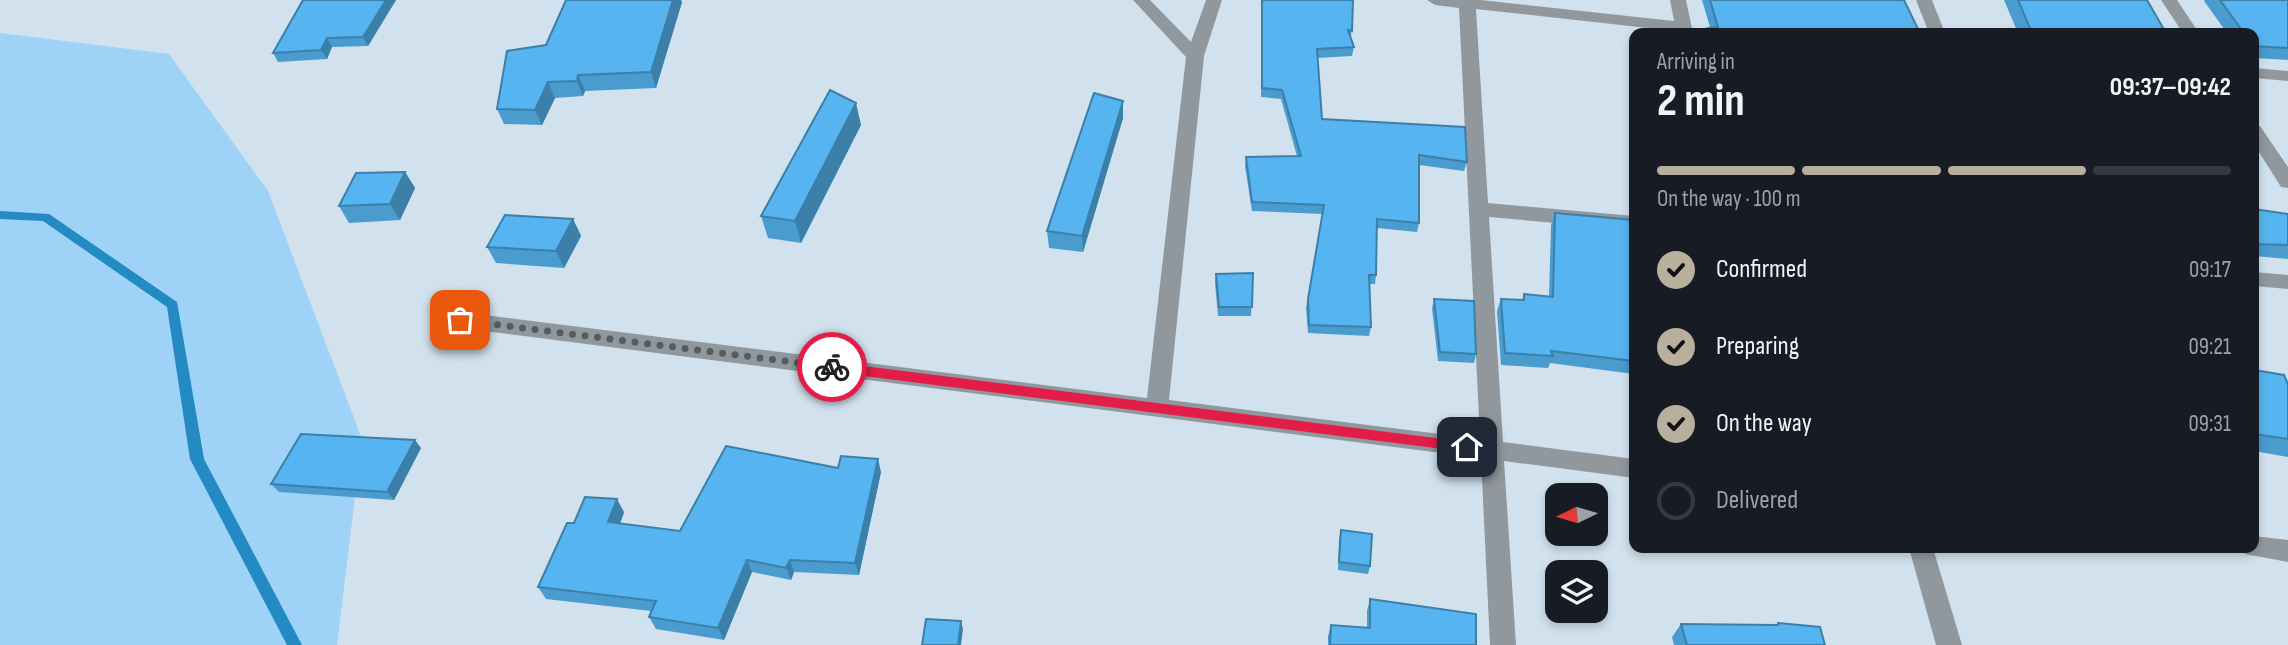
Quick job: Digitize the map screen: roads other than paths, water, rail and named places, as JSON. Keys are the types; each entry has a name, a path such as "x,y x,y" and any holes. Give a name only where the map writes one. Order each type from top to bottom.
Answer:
{"street":[{"path":"1141,0 1195,56"},
{"path":"1157,408 1195,56 1214,0"},
{"path":"1435,0 1668,28"},
{"path":"1678,0 1685,28"},
{"path":"1924,0 1935,28"},
{"path":"2169,0 2188,28"},
{"path":"1467,4 1503,645"},
{"path":"2259,74 2288,76"},
{"path":"2259,138 2288,182"},
{"path":"1479,209 1629,223"},
{"path":"2259,279 2288,282"},
{"path":"460,320 1629,467"},
{"path":"2259,548 2288,551"},
{"path":"1922,553 1949,645"}],"waterway":[{"path":"0,215 45,217 173,305 197,459 295,645"}]}
